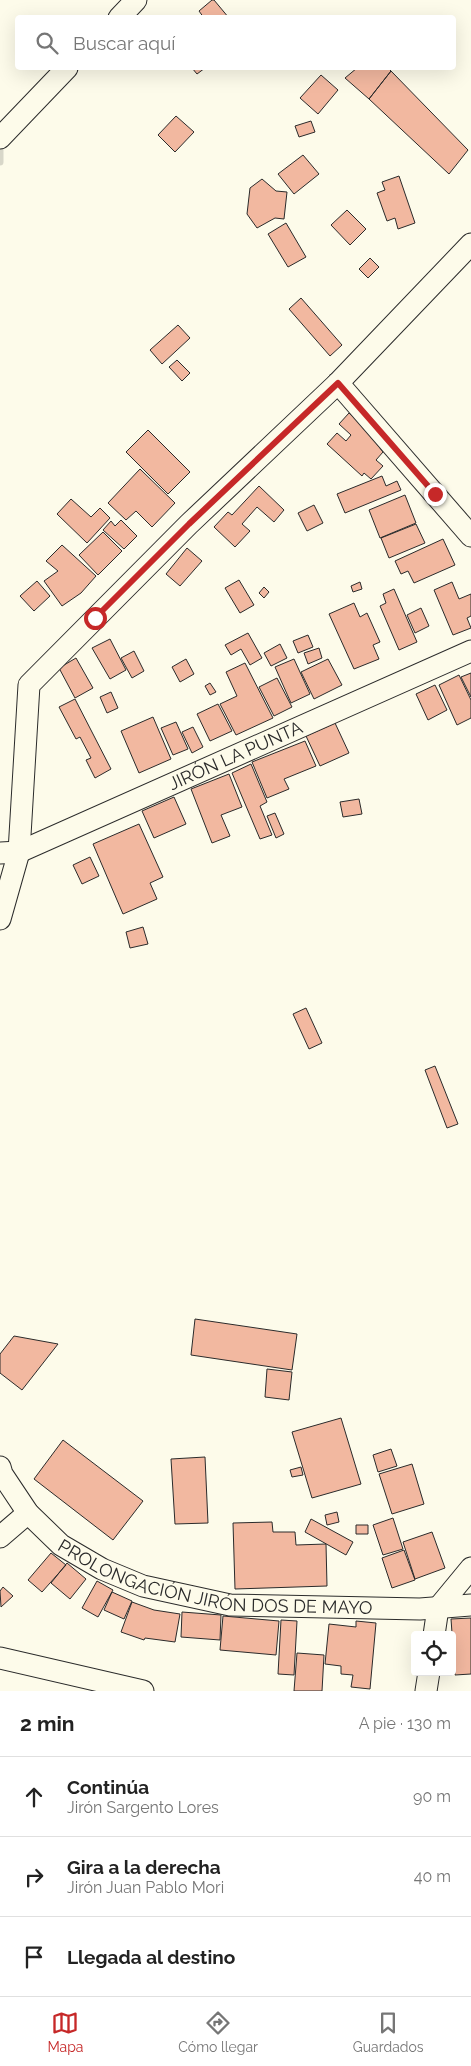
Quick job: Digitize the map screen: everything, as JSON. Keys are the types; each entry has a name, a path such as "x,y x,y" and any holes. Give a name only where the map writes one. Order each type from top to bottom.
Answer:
{"street":[{"path":"121,15 136,0"},
{"path":"0,138 65,70"},
{"path":"0,919 10,853 28,686 189,524 338,383 471,244"},
{"path":"338,383 471,536"},
{"name":"JIRÓN LA PUNTA","path":"10,853 471,651"},
{"name":"PROLONGACIÓN JIRÓN DOS DE MAYO","path":"0,1467 2,1474 28,1513 61,1545 102,1569 143,1586 230,1605 420,1609 471,1605"},
{"path":"0,1537 28,1513"},
{"path":"435,1631 438,1608 471,1568"},
{"path":"0,1658 143,1691"},
{"path":"426,1691 428,1676"}],"building":[{"path":"214,0 226,15 202,15 199,11"},
{"path":"194,70 202,70 197,74"},
{"path":"355,70 391,71 369,99 345,78"},
{"path":"391,71 468,150 449,174 369,99"},
{"path":"321,75 338,90 318,114 300,98"},
{"path":"176,116 194,132 175,152 158,135"},
{"path":"311,121 315,132 299,137 295,126"},
{"path":"303,155 319,174 294,194 278,174"},
{"path":"399,176 415,223 398,229 395,218 387,221 377,193 385,190 382,182"},
{"path":"262,179 276,191 287,192 284,219 275,218 257,228 247,214 250,188"},
{"path":"347,210 366,229 350,245 331,225"},
{"path":"286,223 306,257 288,267 268,234"},
{"path":"370,258 379,267 368,278 359,269"},
{"path":"301,298 342,345 330,356 289,309"},
{"path":"178,325 190,338 162,364 150,350"},
{"path":"177,360 190,373 182,381 169,367"},
{"path":"349,413 361,423 383,452 376,460 383,466 371,479 364,473 362,476 327,444 337,433 346,441 351,435 339,424"},
{"path":"148,430 190,472 168,494 126,452"},
{"path":"140,469 175,503 152,527 136,511 126,520 108,503"},
{"path":"382,476 386,486 397,481 401,490 345,513 337,494"},
{"path":"259,486 284,510 274,522 257,507 242,524 250,531 235,547 214,527 228,512 232,515"},
{"path":"405,495 416,523 380,538 369,510"},
{"path":"71,499 91,517 100,508 110,518 87,543 57,514"},
{"path":"314,505 323,523 307,531 298,513"},
{"path":"121,520 137,536 124,549 103,530 111,521 115,526"},
{"path":"416,524 425,543 389,558 381,538"},
{"path":"103,532 122,551 98,575 79,555"},
{"path":"443,539 455,565 414,583 408,571 401,574 395,561"},
{"path":"62,545 96,576 81,593 62,606 44,581 58,571 46,561"},
{"path":"187,548 202,561 180,586 166,574"},
{"path":"239,580 254,605 240,613 225,588"},
{"path":"37,581 50,596 34,611 20,596"},
{"path":"360,582 362,589 353,592 351,586"},
{"path":"452,582 459,599 471,594 471,616 467,618 471,628 453,635 434,590"},
{"path":"264,587 269,592 264,598 259,593"},
{"path":"394,589 417,642 399,650 380,606 386,603 383,594"},
{"path":"354,603 360,617 367,613 380,642 373,645 379,659 354,669 329,614"},
{"path":"421,608 429,626 415,633 407,615"},
{"path":"248,633 262,658 250,665 241,649 231,655 225,645"},
{"path":"308,635 313,647 298,653 293,641"},
{"path":"110,639 126,670 110,679 92,648"},
{"path":"280,644 287,658 271,666 264,653"},
{"path":"319,648 322,658 308,664 304,653"},
{"path":"134,651 144,671 132,678 121,658"},
{"path":"76,658 93,688 75,698 59,668"},
{"path":"186,659 194,674 180,682 172,667"},
{"path":"294,659 310,694 291,703 275,667"},
{"path":"328,659 342,685 314,699 301,672"},
{"path":"245,663 273,718 236,735 220,704 237,696 226,672"},
{"path":"471,673 471,697 461,677"},
{"path":"459,675 471,700 471,718 457,725 439,685"},
{"path":"277,678 292,707 274,716 259,687"},
{"path":"210,683 216,692 210,695 205,686"},
{"path":"435,685 447,710 428,720 416,694"},
{"path":"111,692 118,708 107,713 100,697"},
{"path":"75,699 111,769 95,778 86,760 91,758 80,737 76,739 59,707"},
{"path":"218,704 232,731 210,741 197,714"},
{"path":"153,717 171,759 139,773 121,731"},
{"path":"176,722 188,749 173,755 161,728"},
{"path":"335,723 349,753 320,766 306,736"},
{"path":"193,727 203,747 192,753 182,732"},
{"path":"305,741 316,766 284,779 289,789 267,798 252,762"},
{"path":"251,764 267,802 260,806 272,835 260,839 232,773"},
{"path":"229,774 242,807 221,815 230,836 212,843 191,789"},
{"path":"174,797 186,824 154,838 142,811"},
{"path":"359,799 362,814 343,817 340,802"},
{"path":"275,813 284,834 276,838 267,816"},
{"path":"139,824 163,877 150,883 157,899 123,914 93,844"},
{"path":"90,857 99,876 82,884 73,865"},
{"path":"143,927 148,944 130,948 126,932"},
{"path":"306,1008 322,1043 309,1049 293,1014"},
{"path":"435,1066 458,1124 447,1128 425,1070"},
{"path":"195,1319 297,1334 292,1370 191,1355"},
{"path":"14,1336 58,1344 22,1390 0,1373 0,1354"},
{"path":"267,1369 292,1372 289,1400 265,1397"},
{"path":"341,1418 361,1484 312,1498 292,1432"},
{"path":"63,1440 143,1501 113,1540 34,1479"},
{"path":"391,1449 397,1466 378,1472 373,1455"},
{"path":"205,1457 208,1523 175,1524 171,1459"},
{"path":"412,1464 424,1504 392,1514 379,1474"},
{"path":"301,1467 303,1475 292,1477 290,1470"},
{"path":"337,1512 339,1522 327,1525 325,1515"},
{"path":"393,1518 403,1549 383,1555 373,1525"},
{"path":"311,1519 353,1542 346,1555 305,1532"},
{"path":"272,1522 273,1532 295,1532 296,1545 326,1544 327,1586 235,1589 233,1523"},
{"path":"356,1525 368,1525 368,1534 356,1534"},
{"path":"432,1532 445,1568 415,1579 403,1542"},
{"path":"404,1550 415,1580 392,1588 382,1558"},
{"path":"51,1553 66,1565 42,1592 28,1580"},
{"path":"67,1563 86,1579 70,1599 51,1583"},
{"path":"97,1581 113,1590 98,1617 82,1608"},
{"path":"3,1587 13,1596 1,1607 0,1591"},
{"path":"112,1592 132,1601 124,1619 104,1610"},
{"path":"132,1602 154,1610 180,1614 175,1642 145,1638 144,1640 121,1632"},
{"path":"182,1612 221,1615 220,1640 181,1637"},
{"path":"223,1616 279,1621 276,1655 220,1650"},
{"path":"471,1618 471,1674 456,1675 456,1631 452,1631 451,1619"},
{"path":"281,1620 297,1621 294,1675 278,1674"},
{"path":"356,1621 376,1623 370,1689 351,1687 353,1675 341,1674 341,1666 325,1664 329,1624 356,1627"},
{"path":"297,1653 324,1655 322,1691 294,1691"}],"waterway":[{"path":"0,140 0,162"}],"route":[{"path":"95,618 189,524 338,383 435,494"}]}
